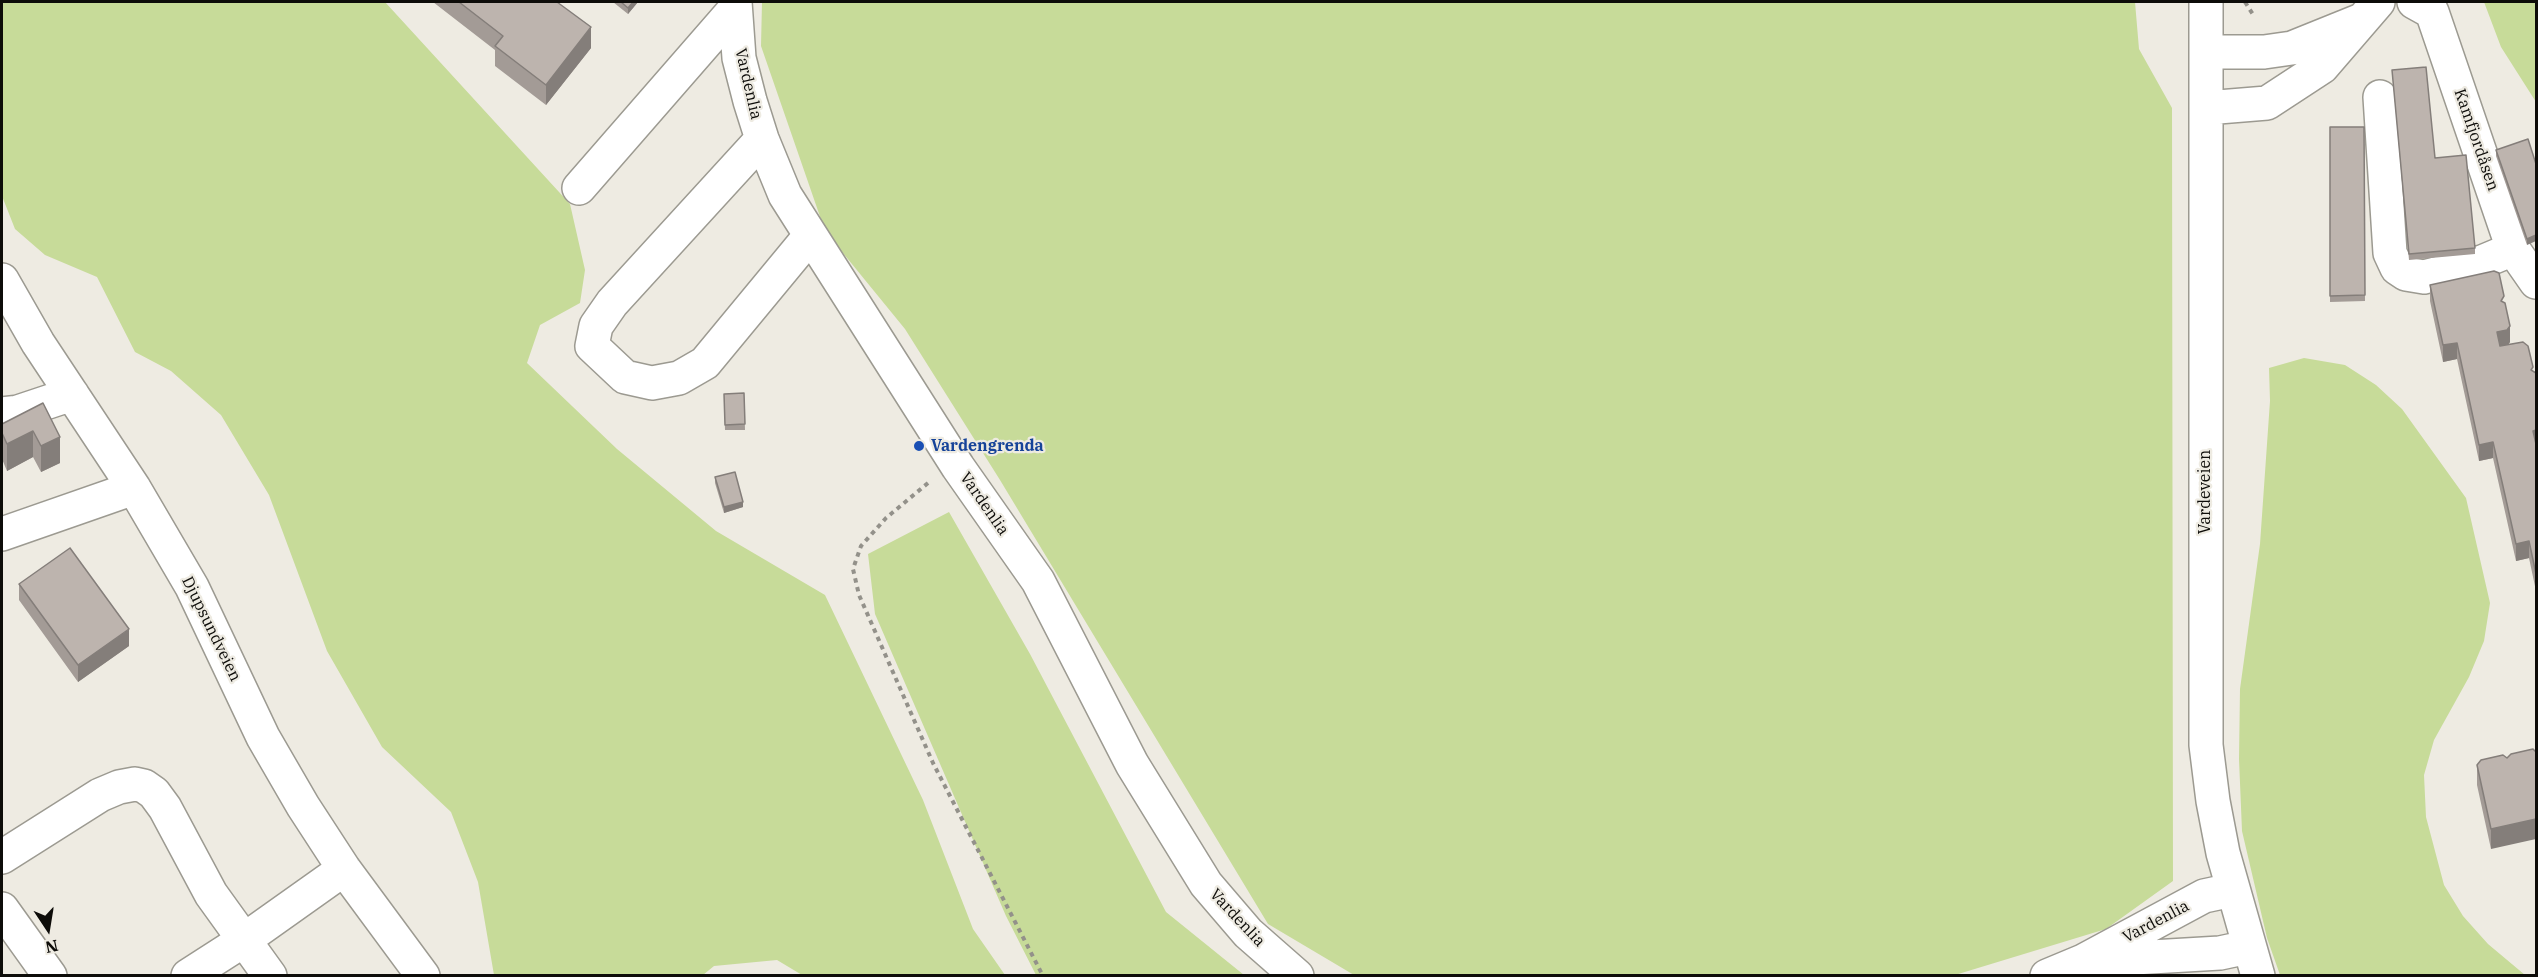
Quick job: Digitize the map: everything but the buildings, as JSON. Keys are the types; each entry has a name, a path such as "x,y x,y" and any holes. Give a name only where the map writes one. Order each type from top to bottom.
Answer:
{"street":[{"name":"Vardeveien","path":"2206,2 2206,745 2213,801 2232,890 2253,961"},
{"name":"Kamfjordåsen","path":"2414,2 2433,12 2513,249 2536,282"},
{"path":"579,188 735,5"},
{"name":"Vardenlia","path":"735,5 739,58 762,140 785,195 958,467 1038,581 1132,764 1206,884 1248,933 1297,975"},
{"path":"2207,52 2264,52 2292,48 2370,11"},
{"path":"2206,108 2267,103 2322,67 2370,11"},
{"path":"2380,97 2390,253 2397,268 2406,274 2424,277 2482,262 2513,249"},
{"path":"762,140 612,303 596,326 592,346 625,377 652,383 679,378 705,363 810,236"},
{"name":"Djupsundveien","path":"2,280 38,343 134,488 192,587 262,737 344,869 423,975"},
{"path":"2,414 18,412 72,394"},
{"path":"2,534 134,488"},
{"path":"2,857 100,795 120,787 135,784 144,786 154,793 165,808 211,894 270,975"},
{"path":"188,975 244,940 344,869"},
{"name":"Vardenlia","path":"2048,975 2083,961 2204,896 2232,890"},
{"path":"2,909 50,975"},
{"name":"Vardenlia","path":"2083,961 2220,953 2253,961"}],"path":[{"path":"958,467 926,484 886,518 861,546 854,569 859,595 933,763 1043,975"}],"green space":[{"path":"2,2 385,2 570,204 585,270 580,303 540,325 527,363 617,449 716,531 825,595 923,800 973,929 1005,975 802,975 777,960 714,966 703,975 494,975 478,882 451,812 382,747 327,651 269,495 221,415 171,371 135,352 97,277 45,255 15,229 2,196"},
{"path":"762,2 2135,2 2139,49 2172,108 2173,881 2106,929 1955,975 1354,975 1268,924 1000,480 905,329 825,231 761,46"},
{"path":"2484,2 2536,2 2536,102 2501,47"},
{"path":"2304,358 2345,365 2376,385 2402,409 2466,498 2490,603 2484,641 2469,677 2434,740 2424,775 2426,817 2444,885 2463,916 2488,944 2525,975 2280,975 2267,938 2242,831 2239,759 2240,689 2260,544 2270,401 2269,368"},
{"path":"949,512 1030,654 1166,912 1244,975 1036,975 1006,916 875,614 868,554"}],"place":[{"name":"Vardengrenda","path":"919,446"}]}
